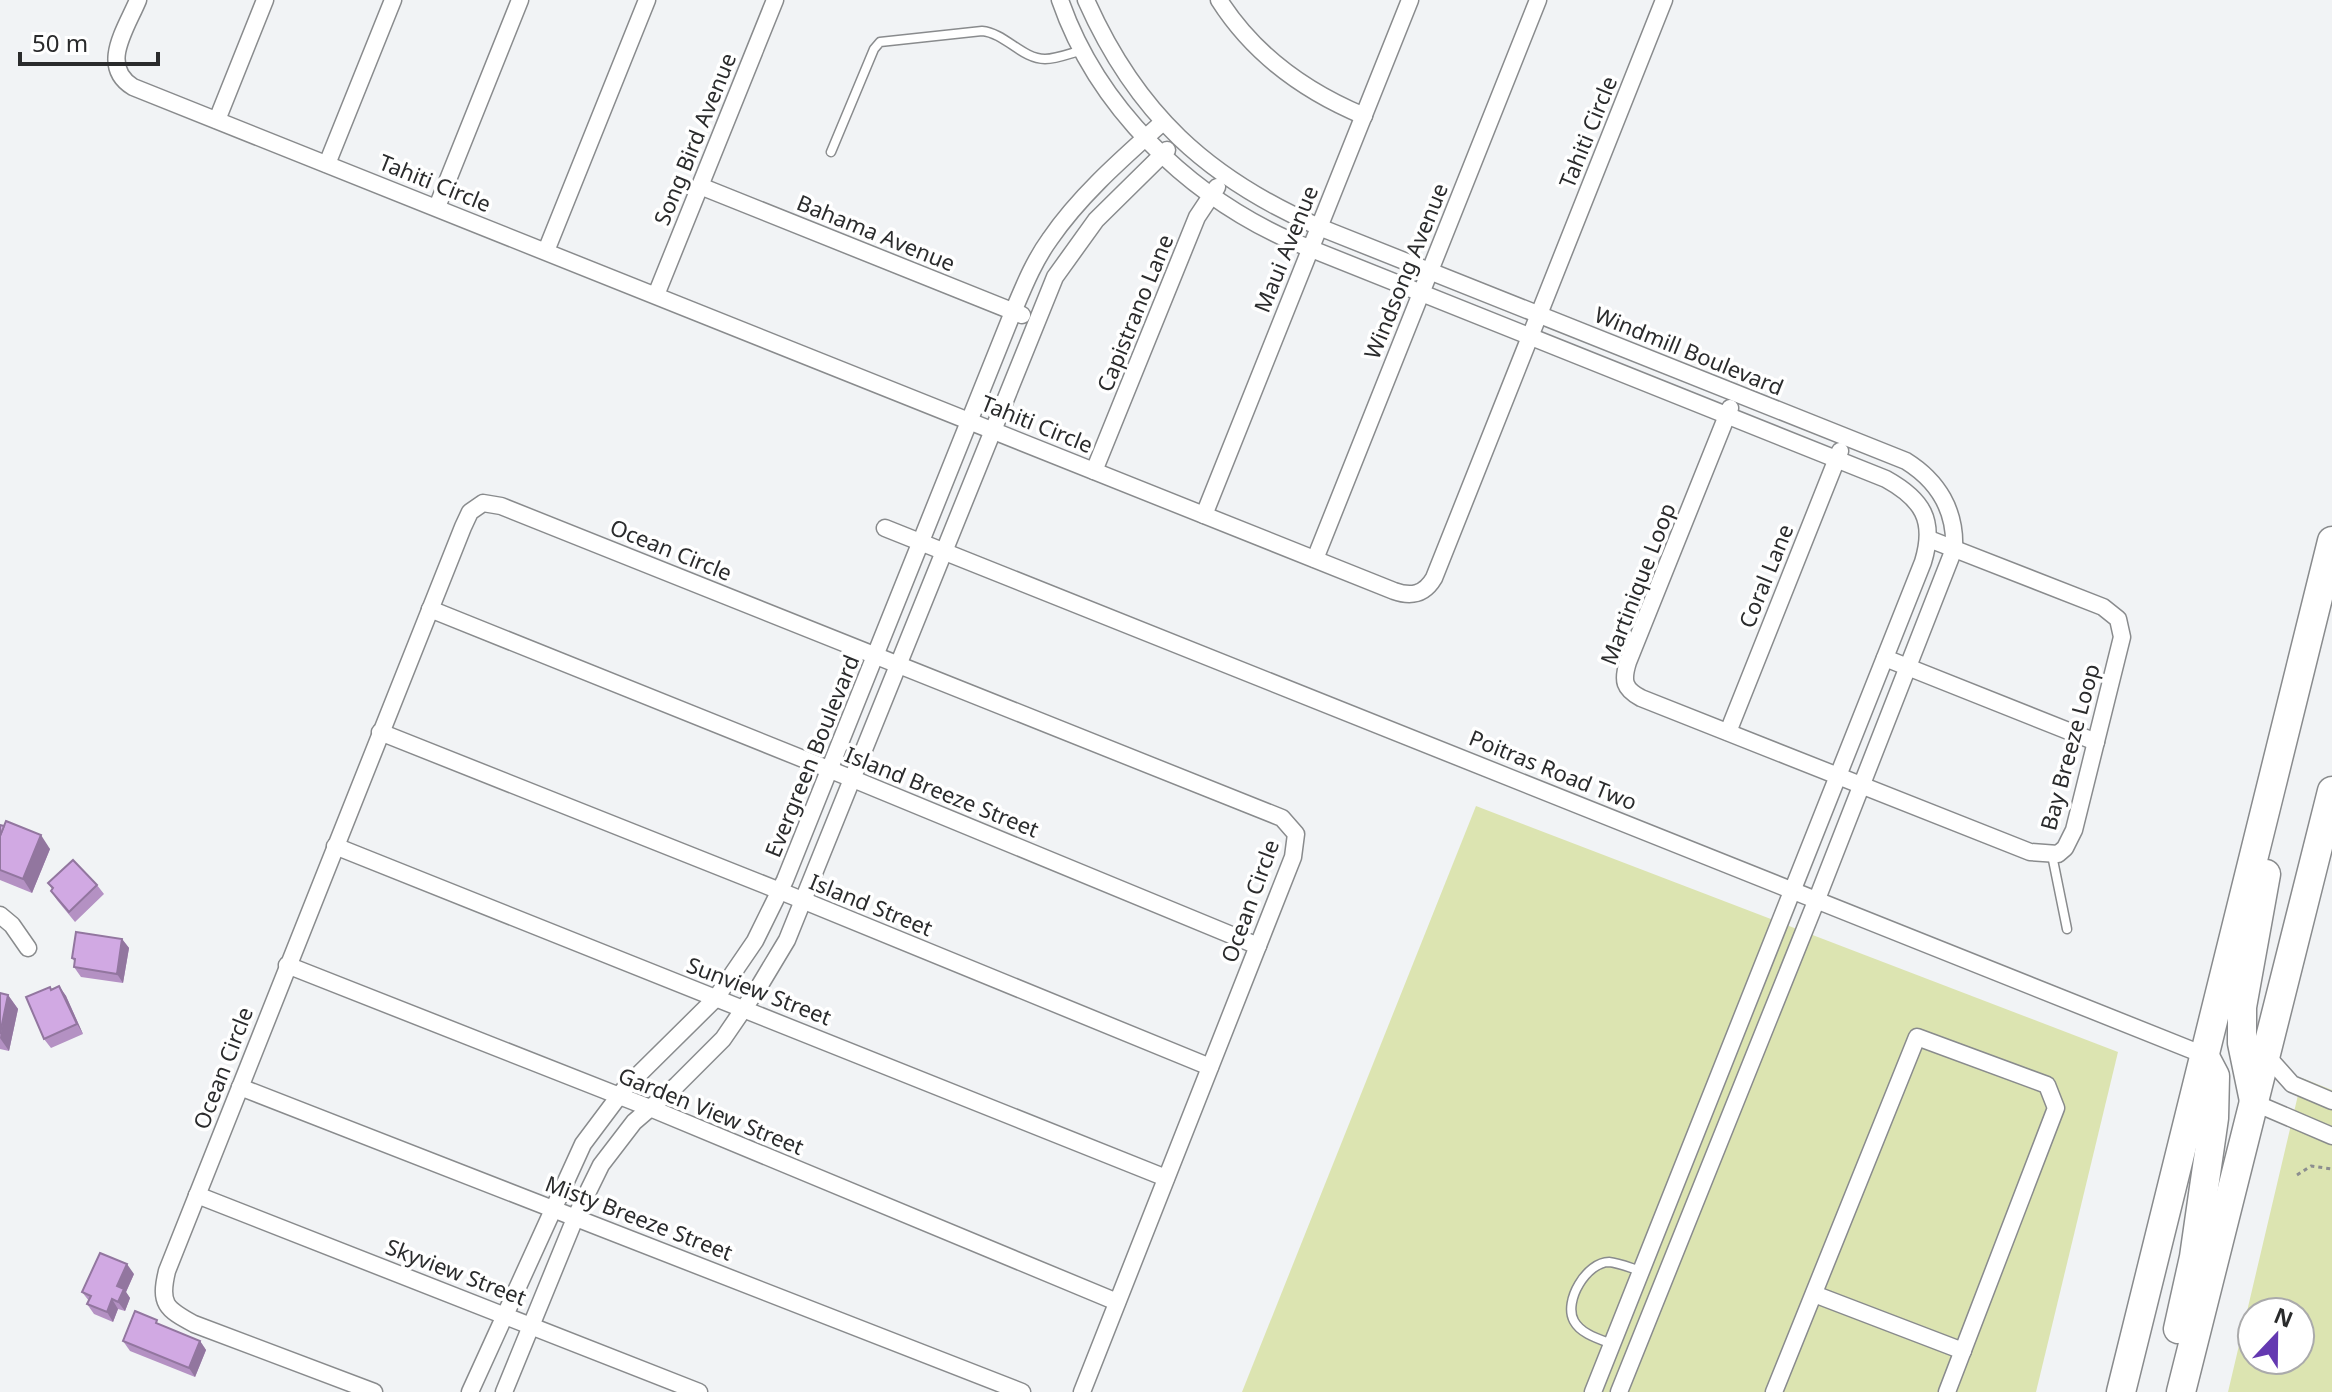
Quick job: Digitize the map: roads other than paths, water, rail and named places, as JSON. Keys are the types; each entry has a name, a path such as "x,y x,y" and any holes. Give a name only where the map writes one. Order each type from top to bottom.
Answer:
{"highway":[{"path":"2121,1392 2332,541"},
{"path":"2255,1103 2242,1043 2242,1007 2268,859 2305,710 2303,658"},
{"path":"2181,1392 2332,791"},
{"path":"2162,1392 2194,1257 2214,1118 2215,1076 2204,1055"}],"street":[{"name":"Tahiti Circle","path":"138,0 116,53 117,73 133,87 1410,595 1424,591 1434,578 1664,0"},
{"path":"217,120 265,0"},
{"path":"327,164 393,0"},
{"path":"437,207 520,0"},
{"path":"546,251 647,0"},
{"name":"Song Bird Avenue","path":"656,295 775,0"},
{"name":"Windmill Boulevard","path":"1060,0 1083,50 1111,95 1161,155 1211,195 1268,230 1310,248 1886,479 1912,496 1925,516 1929,539"},
{"name":"Windmill Boulevard","path":"1086,0 1117,62 1163,122 1225,177 1270,204 1319,227 1906,461 1932,481 1948,508 1954,549 1619,1392"},
{"path":"1219,0 1249,40 1278,67 1311,90 1364,116"},
{"name":"Maui Avenue","path":"1204,515 1410,0"},
{"name":"Windsong Avenue","path":"1315,559 1538,0"},
{"name":"Evergreen Boulevard","path":"470,1392 583,1144 619,1097 716,998 755,941 780,891 1013,312 1036,262 1059,226 1106,175 1163,122"},
{"name":"Evergreen Boulevard","path":"504,1392 576,1216 601,1165 634,1122 723,1039 787,940 1055,277 1084,234 1179,139"},
{"name":"Capistrano Lane","path":"1094,471 1197,217 1225,177"},
{"name":"Bahama Avenue","path":"700,186 1036,321"},
{"name":"Martinique Loop","path":"1728,732 1641,698 1628,690 1624,678 1735,393"},
{"name":"Coral Lane","path":"1728,732 1845,437"},
{"name":"Ocean Circle","path":"374,1392 194,1324 176,1314 165,1303 162,1290 287,965 430,609 470,512 483,503 501,506 1282,818 1296,834 1293,857 1082,1392"},
{"name":"Poitras Road Two","path":"885,528 2204,1055"},
{"path":"1593,1392 1839,776 1923,562 1929,539 1954,549"},
{"name":"Bay Breeze Loop","path":"1728,732 2030,852 2052,855 2065,848 2074,830 2122,637 2118,619 2103,607 1954,549"},
{"name":"Island Breeze Street","path":"430,609 1258,946"},
{"path":"1885,658 2096,742"},
{"name":"Island Street","path":"380,732 1210,1067"},
{"name":"Sunview Street","path":"335,846 1166,1178"},
{"path":"0,915 12,925 28,948"},
{"name":"Garden View Street","path":"287,965 650,1108 1117,1302"},
{"path":"1774,1392 1917,1037 2047,1085 2056,1108 1947,1392"},
{"path":"2267,1056 2292,1084 2332,1101"},
{"name":"Misty Breeze Street","path":"240,1087 1022,1392"},
{"path":"2255,1103 2332,1136"},
{"name":"Skyview Street","path":"197,1195 699,1392"},
{"path":"1814,1294 1963,1351"},
{"path":"1630,1298 1654,1307"}],"lane":[{"path":"831,152 874,49 880,42 982,31 994,32 1042,59 1083,50"},
{"path":"2052,855 2067,929"},
{"path":"1612,1344 1584,1332 1573,1320 1571,1307 1580,1282 1591,1269 1608,1262 1641,1271"}]}
